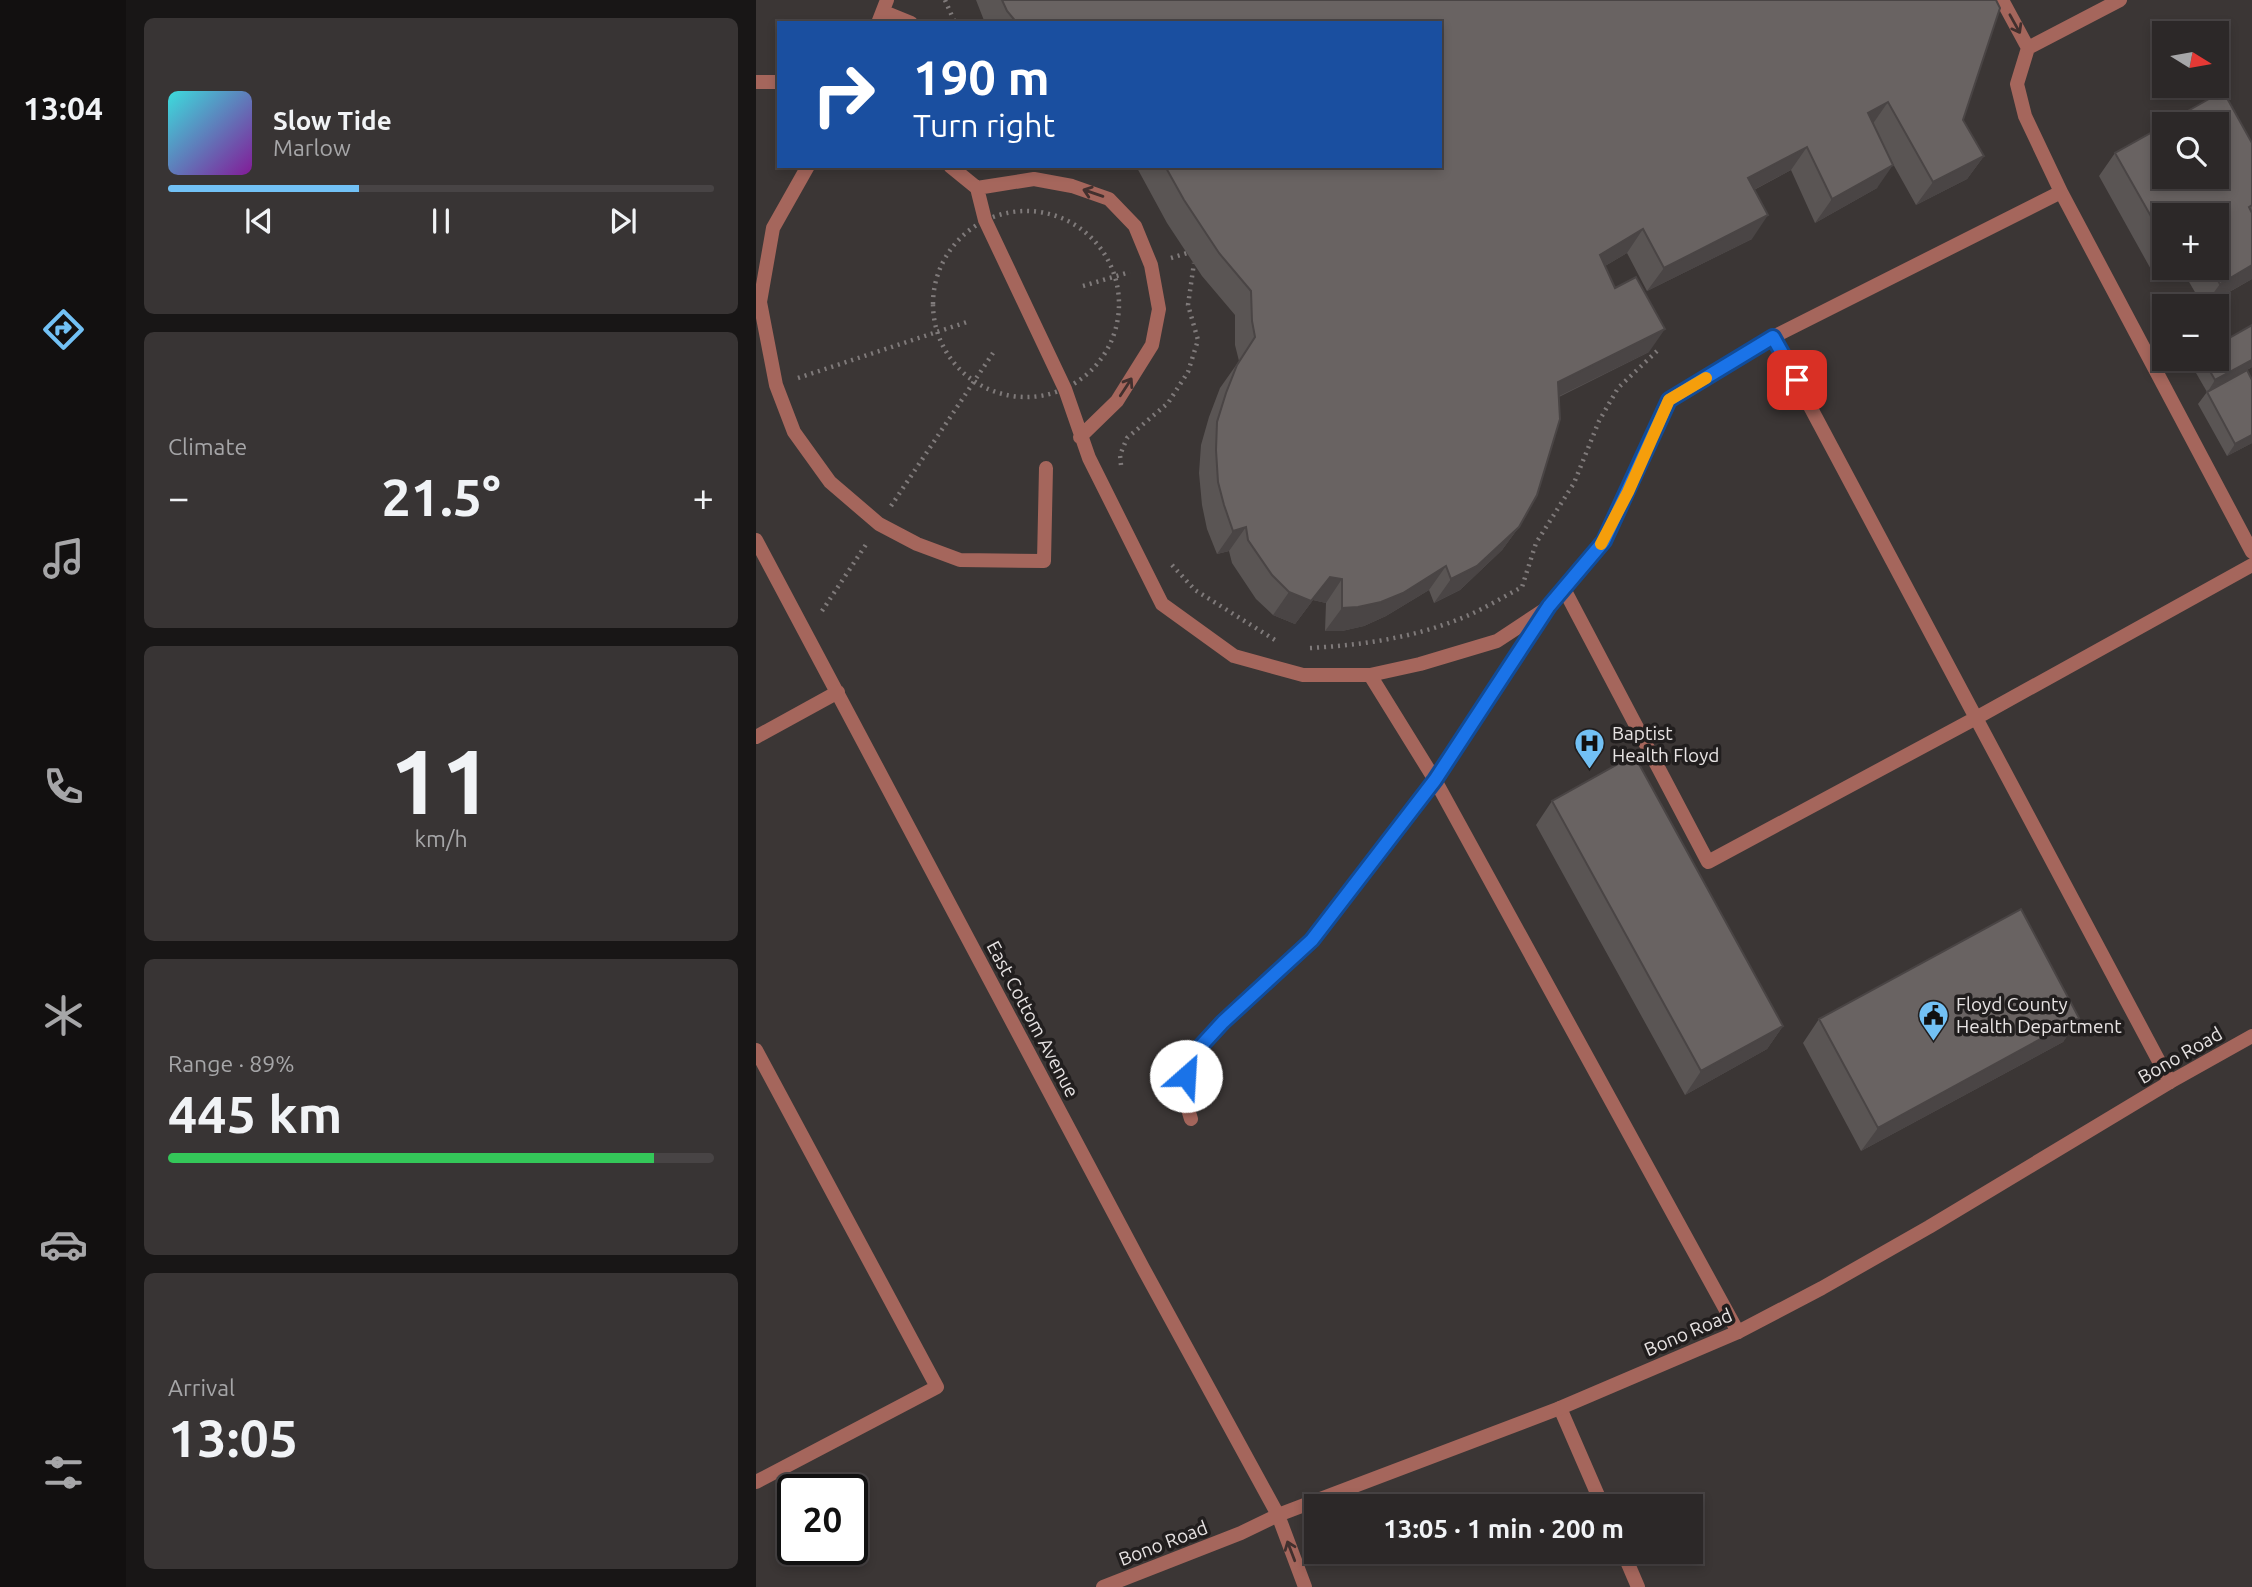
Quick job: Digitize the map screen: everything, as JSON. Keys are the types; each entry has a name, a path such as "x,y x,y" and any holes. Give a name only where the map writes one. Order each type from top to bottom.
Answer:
{"street":[{"path":"2002,0 2028,48 2017,84 2025,116 2061,192 2252,552"},
{"path":"2028,48 2120,0"},
{"path":"883,11 906,21"},
{"path":"756,82 777,82"},
{"path":"807,168 772,228 760,302 776,386 794,432 830,482 879,524 917,544 960,560 1044,561 1046,468"},
{"path":"952,168 977,188 985,220 1065,389 1080,437 1162,604 1234,656 1303,675 1370,675 1420,664 1497,640 1549,606"},
{"path":"1026,168 1034,179"},
{"path":"977,188 1034,179 1072,186 1109,199 1135,226 1151,265 1159,309 1152,345 1117,401 1080,437"},
{"path":"1191,1119 1183,1093 1189,1059 1223,1022 1312,940 1435,780 1549,606 1604,541 1669,400 1773,337 2061,192"},
{"path":"1773,337 2170,1082"},
{"name":"East Cottom Avenue","path":"756,540 1143,1268 1278,1515 1305,1587"},
{"path":"1564,589 1709,862 2252,565"},
{"path":"1370,675 1435,780 1738,1332"},
{"path":"756,737 838,692"},
{"name":"Bono Road","path":"1103,1587 1241,1534 1278,1515 1560,1408 1738,1332 1929,1227 2170,1082 2252,1036"},
{"path":"756,1050 937,1387 756,1482"},
{"path":"1560,1408 1597,1494"},
{"path":"1628,1564 1638,1587"}],"path":[{"path":"945,0 954,21"},
{"path":"1122,468 1119,455 1127,438 1168,402 1188,372 1198,340 1188,305 1194,263"},
{"path":"776,386 970,321"},
{"path":"1305,649 1357,645 1407,636 1469,615 1522,587 1536,543 1574,483 1599,421 1618,388 1657,351"},
{"path":"822,611 993,352"},
{"path":"1170,564 1195,590 1270,638 1282,642"}],"building":[{"path":"1002,0 1996,0 2000,8 1963,120 1984,156 1933,182 1888,102 1868,113 1893,165 1832,199 1807,147 1748,178 1768,215 1664,268 1643,229 1600,255 1615,288 1636,277 1665,329 1558,382 1560,419 1537,495 1519,527 1477,566 1451,579 1446,566 1403,593 1381,602 1342,608 1342,579 1330,577 1311,601 1289,592 1272,575 1248,540 1246,527 1233,531 1218,482 1217,422 1237,365 1255,337 1251,291 1219,253 1166,168 1442,168 1442,21 1015,21"},
{"path":"2211,98 2227,98 2252,143 2252,205 2249,207 2252,213 2252,265 2229,279 2229,203 2152,203 2152,218 2115,153 2152,132 2152,189 2229,189 2229,112 2186,112"},
{"path":"2252,325 2252,360 2215,380 2210,371 2229,371 2229,338"},
{"path":"2247,370 2252,380 2252,435 2235,444 2207,392"},
{"path":"1634,755 1783,1026 1701,1071 1552,801"},
{"name":"Floyd County Health Department","path":"2021,909 2079,1018 1878,1128 1819,1019"}],"slow traffic":[{"path":"1601,544 1628,492 1669,400 1706,378"}],"place":[{"name":"Baptist Health Floyd","path":"1589,771"},
{"name":"Floyd County Health Department","path":"1933,1042"}],"route":[{"path":"1186,1076 1189,1059 1223,1022 1312,940 1435,780 1549,606 1604,541 1669,400 1773,337 1797,380"}]}
